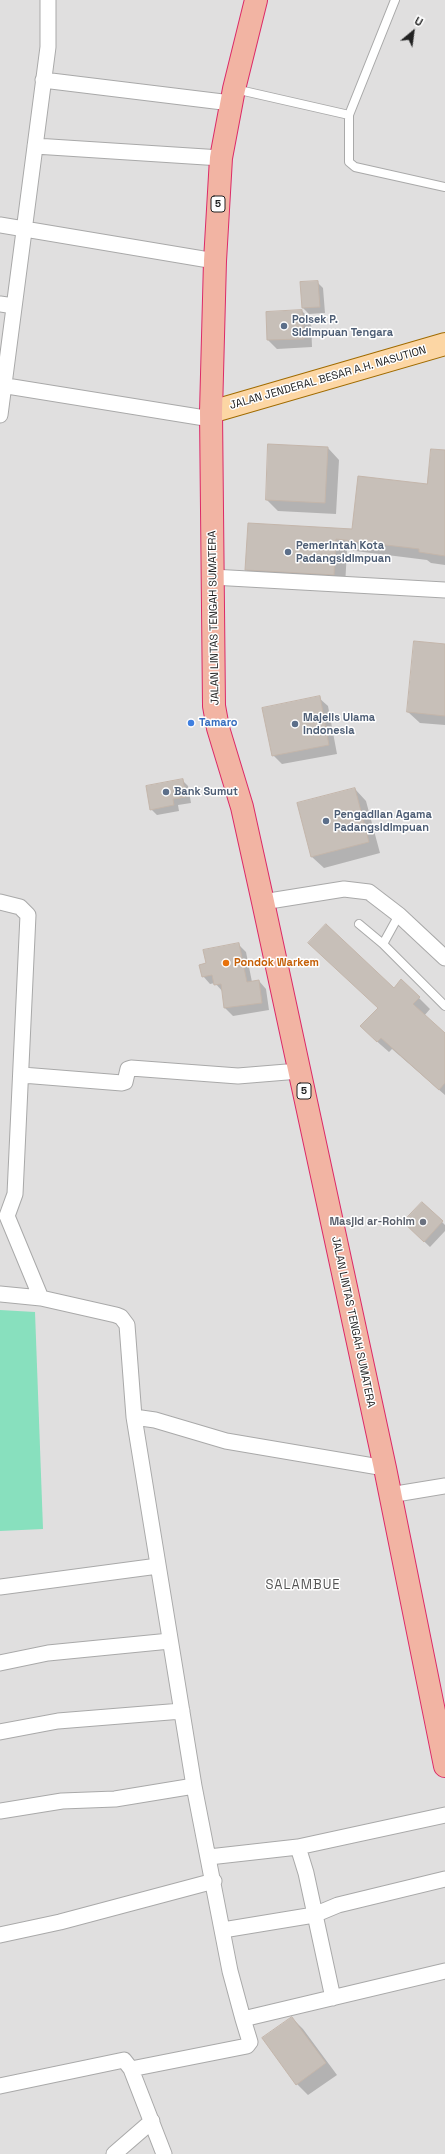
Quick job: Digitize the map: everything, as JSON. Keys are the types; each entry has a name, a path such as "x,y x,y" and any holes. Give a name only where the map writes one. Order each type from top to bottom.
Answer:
{"highway":[{"name":"JALAN LINTAS TENGAH SUMATERA","path":"256,0 233,96 221,158 215,261 211,416 214,706 218,728 242,807 263,902 385,1468 445,1766"}],"main road":[{"name":"JALAN JENDERAL BESAR A.H. NASUTION","path":"211,416 445,344"}],"street":[{"path":"0,415 7,305 24,229 44,80 49,30 48,0"},
{"path":"44,80 233,96"},
{"path":"35,146 221,158"},
{"path":"0,225 215,261"},
{"path":"2,385 211,416"},
{"path":"212,577 445,590"},
{"path":"263,902 344,889 369,892 399,915 445,958"},
{"path":"0,902 20,907 28,915 22,1075 15,1194 3,1210 41,1298"},
{"path":"22,1075 120,1084 125,1082 127,1071 131,1068 238,1076 299,1071"},
{"path":"0,1294 41,1298 116,1314 124,1320 126,1325 130,1356 130,1384 134,1417 194,1786 214,1881 232,1982 250,2042 247,2046 131,2069"},
{"path":"134,1417 155,1420 226,1441 385,1468"},
{"path":"390,1495 445,1486"},
{"path":"0,1587 158,1566"},
{"path":"0,1663 48,1653 170,1641"},
{"path":"0,1732 58,1721 182,1711"},
{"path":"0,1811 62,1802 115,1799 194,1786"},
{"path":"209,1857 298,1847 445,1815"},
{"path":"298,1847 306,1873 333,1998"},
{"path":"223,1930 314,1915 338,1905 445,1879"},
{"path":"0,1935 67,1921 214,1881"},
{"path":"243,2019 445,1971"},
{"path":"0,2086 121,2059 126,2061 131,2069 164,2154"},
{"path":"114,2154 152,2121"}],"lane":[{"path":"396,0 349,115 349,162 352,165 445,187"},
{"path":"233,96 349,115"},
{"path":"383,944 399,915"},
{"path":"359,924 383,944 445,1006"}],"shaded area":[{"path":"0,0 445,0 445,2154 0,2154"}],"green space":[{"path":"0,1310 35,1312 43,1529 0,1531"}],"building":[{"path":"318,281 320,307 302,308 300,282"},
{"path":"302,310 304,339 267,340 266,312"},
{"path":"268,444 328,447 325,503 266,500"},
{"path":"431,449 445,450 445,556 419,552 419,549 336,539 334,575 245,570 248,523 352,529 358,476 427,484"},
{"path":"414,641 445,644 445,716 407,712"},
{"path":"320,696 329,745 272,756 262,708"},
{"path":"183,779 186,797 173,799 174,805 150,810 146,786"},
{"path":"355,788 369,842 311,857 297,803"},
{"path":"326,924 394,988 401,979 420,997 413,1004 445,1033 445,1083 439,1090 381,1038 377,1042 360,1026 378,1008 308,943"},
{"path":"239,943 247,982 259,980 262,1003 224,1008 221,984 214,985 212,975 202,977 199,965 206,963 203,950"},
{"name":"Masjid ar-Rohim","path":"422,1202 443,1221 424,1242 403,1222"},
{"path":"292,2017 326,2063 296,2085 262,2038"}],"place":[{"name":"Polsek P. Sidimpuan Tengara","path":"284,326"},
{"name":"Pemerintah Kota Padangsidimpuan","path":"288,552"},
{"name":"Tamaro","path":"191,723"},
{"name":"Majelis Ulama Indonesia","path":"295,724"},
{"name":"Bank Sumut","path":"166,792"},
{"name":"Pengadilan Agama Padangsidimpuan","path":"326,821"},
{"name":"Pondok Warkem","path":"226,963"},
{"name":"Masjid ar-Rohim","path":"423,1222"}],"district":[{"name":"SALAMBUE","path":"303,1585"}]}
